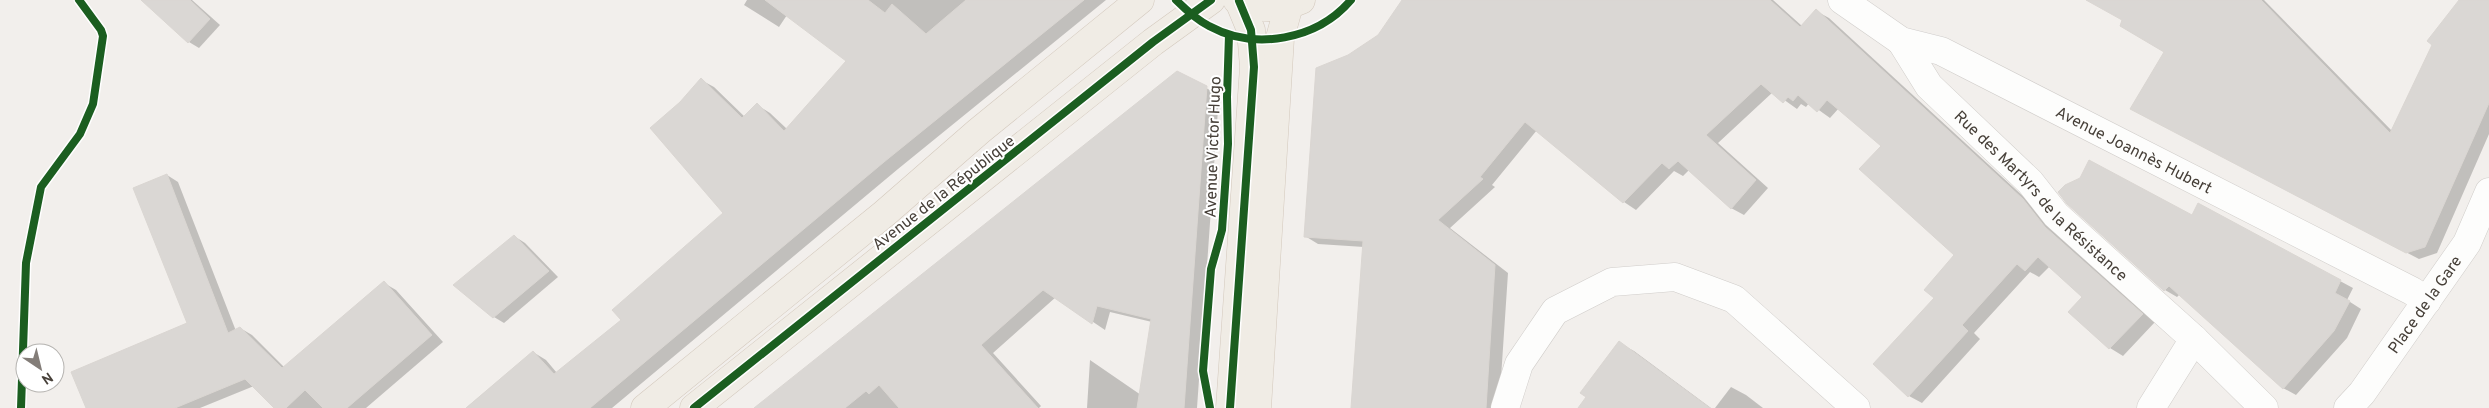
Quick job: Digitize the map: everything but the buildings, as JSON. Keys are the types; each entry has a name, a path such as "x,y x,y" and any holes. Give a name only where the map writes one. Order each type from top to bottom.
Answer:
{"main road":[{"name":"Avenue de la République","path":"645,408 885,213 979,131 1140,0"},
{"name":"Avenue de la République","path":"694,408 1153,42 1211,0"},
{"path":"1238,1 1264,7 1295,3"},
{"name":"Avenue Victor Hugo","path":"1230,408 1254,67 1251,30 1238,1"},
{"path":"1257,408 1280,38 1295,3"}],"street":[{"name":"Avenue Joannès Hubert","path":"1842,0 1902,41 1942,51 2412,291 2427,301"},
{"name":"Rue des Martyrs de la Résistance","path":"1902,41 1929,86 2030,182 2056,215 2194,339 2264,408"},
{"name":"Place de la Gare","path":"2348,408 2362,393 2467,243 2489,192"},
{"path":"1505,408 1518,364 1555,311 1612,282 1675,277 1734,299 1856,408"},
{"path":"2151,408 2194,339"}],"cycle path":[{"path":"21,408 26,263 41,187 80,134 93,104 103,36 101,30 79,0"},
{"path":"1176,0 1200,21 1227,34 1265,39 1303,32 1321,24 1337,14 1351,0"},
{"path":"694,408 1153,42 1211,0"},
{"path":"1230,408 1254,67 1251,30 1239,1"},
{"path":"1210,408 1203,371 1211,269 1222,230 1228,144 1229,35"}]}
